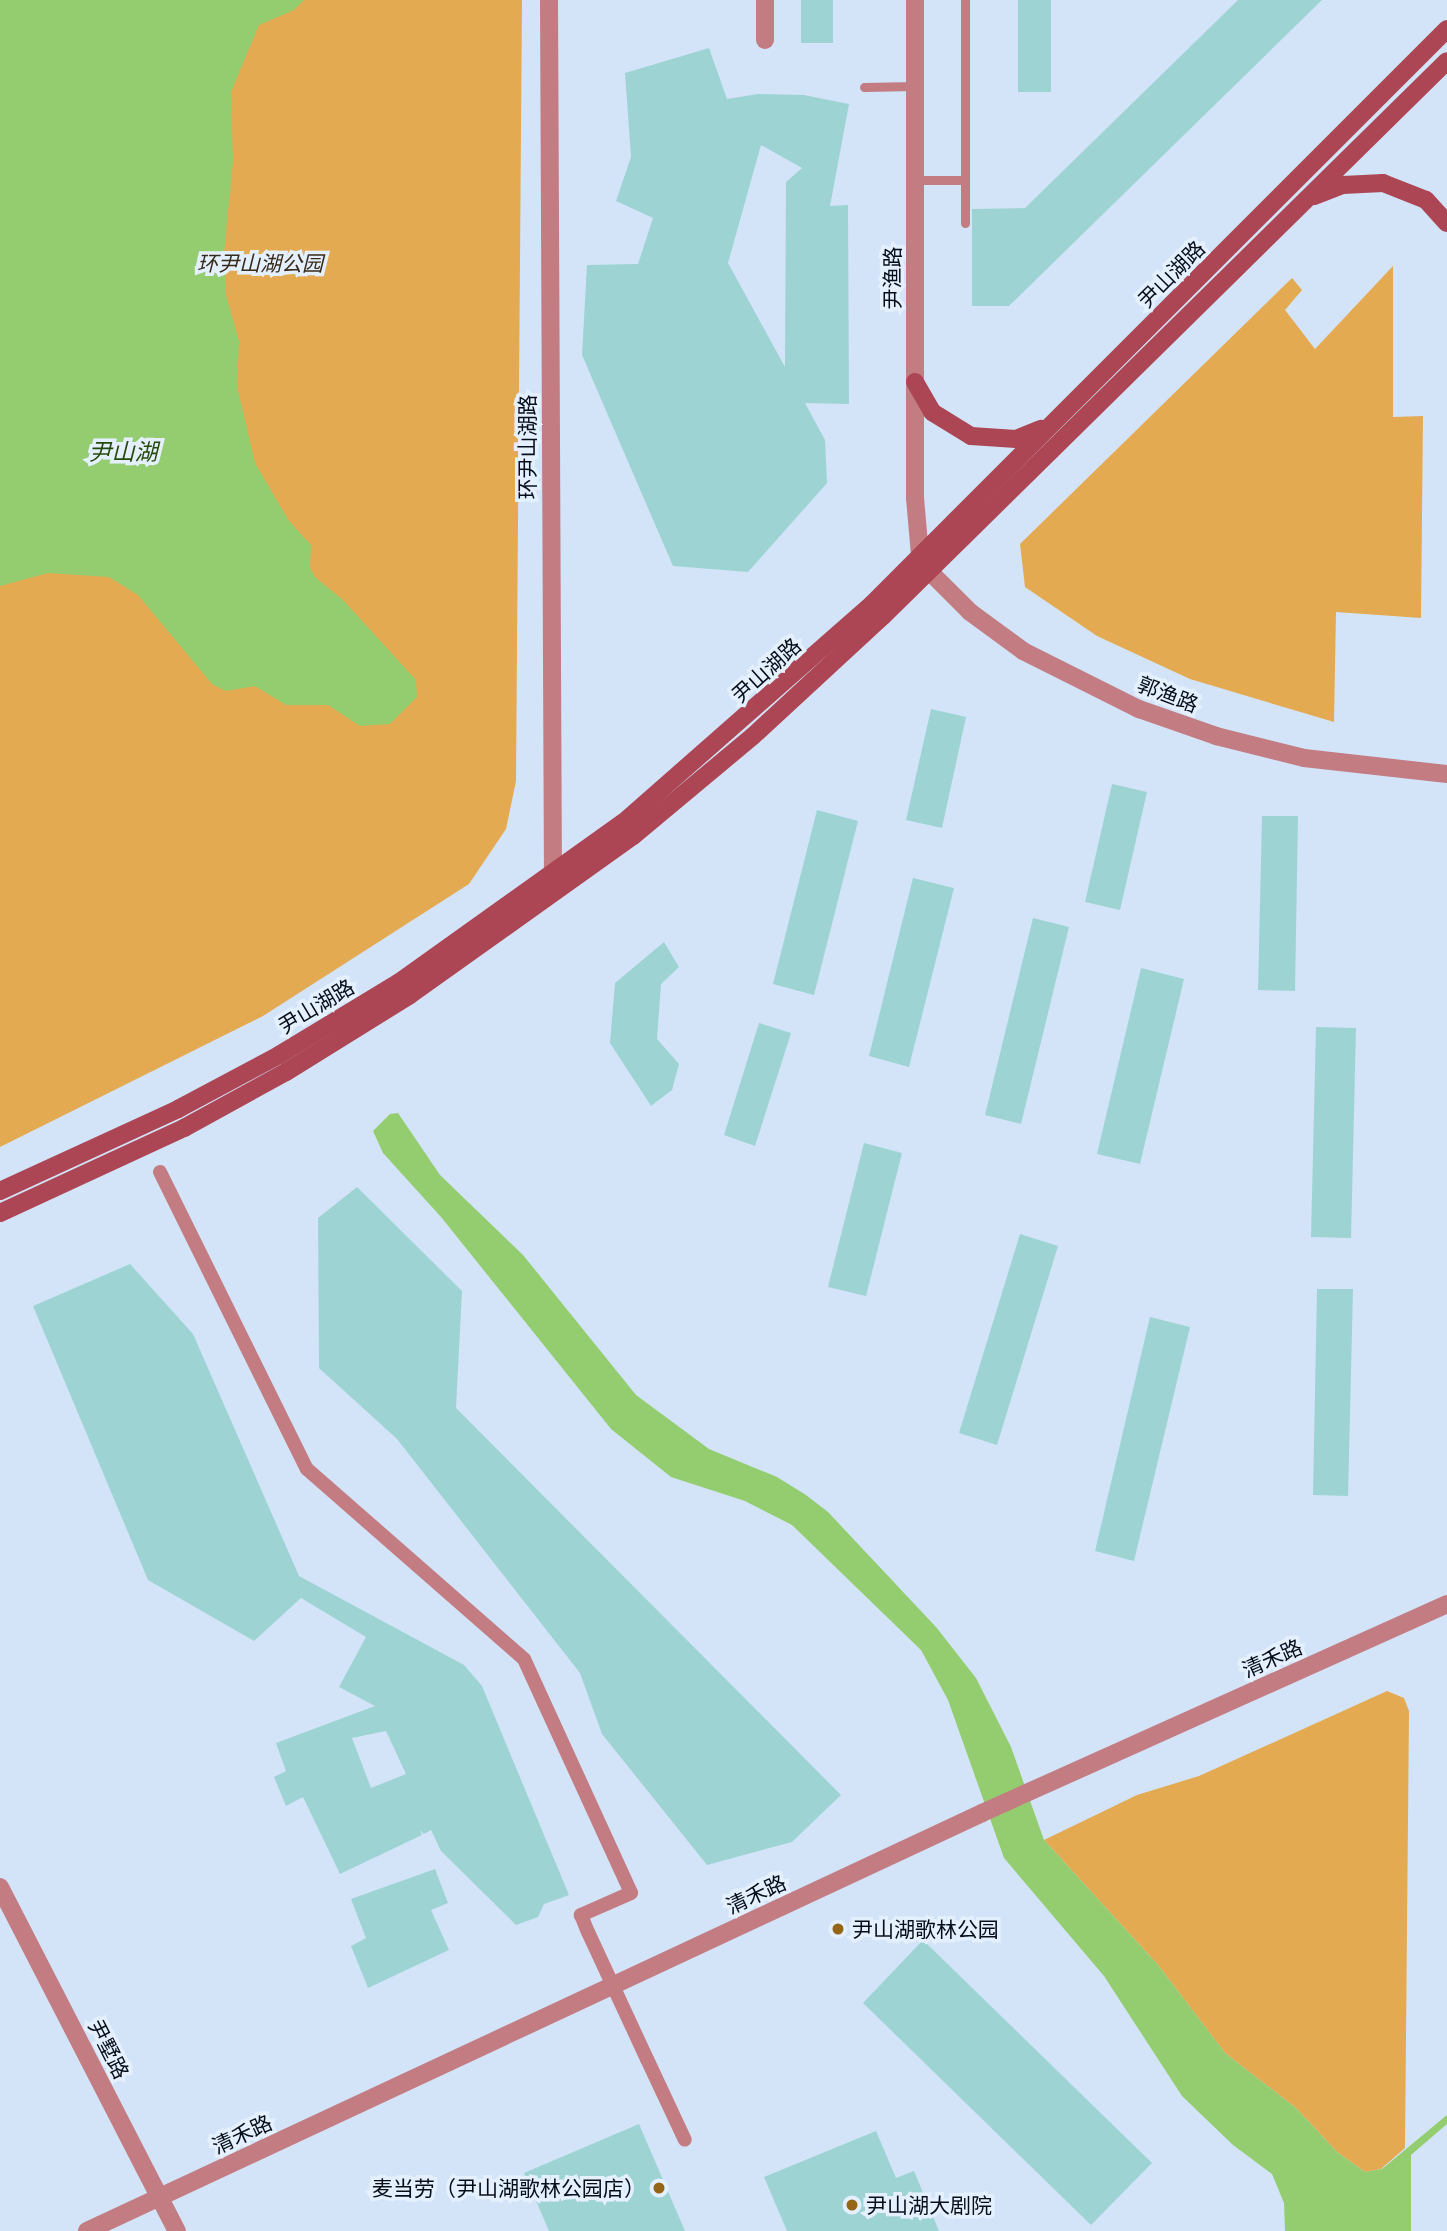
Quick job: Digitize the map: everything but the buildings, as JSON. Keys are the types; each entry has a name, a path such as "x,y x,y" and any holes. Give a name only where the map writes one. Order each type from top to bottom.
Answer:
{"main road":[{"name":"尹山湖路","path":"0,1192 178,1109 279,1055 398,983 624,822 924,563 1048,426 1447,29"},
{"name":"尹山湖路","path":"0,1213 184,1128 286,1072 410,995 633,836 753,736 924,563 1447,61"},
{"path":"1307,198 1343,185 1383,183 1426,200 1447,223"},
{"path":"915,382 932,412 971,436 995,441 1016,439 1048,426"}],"street":[{"name":"环尹山湖路","path":"549,0 553,895"},
{"path":"765,0 765,40"},
{"name":"尹渔路","path":"915,0 915,498 924,563"},
{"name":"郭渔路","path":"924,563 970,612 1023,651 1139,709 1216,736 1304,758 1447,774"},
{"path":"160,1172 307,1469 524,1659 631,1893 581,1915 685,2140"},
{"name":"清禾路","path":"88,2231 982,1813 1447,1604"},
{"name":"尹墅路","path":"0,1887 177,2231"}],"lane":[{"path":"965,0 965,223"},
{"path":"863,87 915,86"},
{"path":"915,180 964,180"}],"green space":[{"name":"环尹山湖公园","path":"0,0 522,0 516,781 506,829 469,884 263,1016 0,1147"},
{"path":"1393,266 1393,417 1423,416 1421,618 1336,612 1334,722 1190,679 1097,636 1025,587 1020,544 1292,278 1302,290 1285,310 1315,349"},
{"path":"1387,1691 1404,1698 1409,1711 1405,2148 1381,2169 1365,2172 1337,2152 1296,2108 1225,2053 1158,1965 1044,1840 1137,1795 1199,1776"}],"water":[{"name":"尹山湖","path":"0,0 304,0 294,10 259,25 231,92 233,161 224,255 226,295 239,341 237,386 255,463 289,521 311,545 310,567 315,577 343,600 416,680 417,697 390,724 360,726 328,705 286,705 255,686 226,691 212,684 138,595 109,577 48,573 0,586"},
{"path":"398,1113 440,1175 523,1255 636,1395 709,1449 777,1477 828,1512 936,1627 976,1678 1011,1747 1044,1840 1158,1965 1225,2053 1296,2108 1337,2152 1365,2172 1382,2169 1447,2115 1447,2206 1416,2231 1285,2231 1284,2203 1272,2174 1233,2145 1182,2096 1104,1976 1004,1858 948,1700 921,1650 792,1525 745,1501 671,1477 611,1429 441,1217 383,1153 373,1131 390,1114"}],"pier":[{"path":"1447,2124 1447,2211 1422,2231 1411,2231 1411,2155"}],"place":[{"name":"尹山湖歌林公园","path":"838,1929"},
{"name":"麦当劳（尹山湖歌林公园店）","path":"659,2188"},
{"name":"尹山湖大剧院","path":"852,2205"}]}
